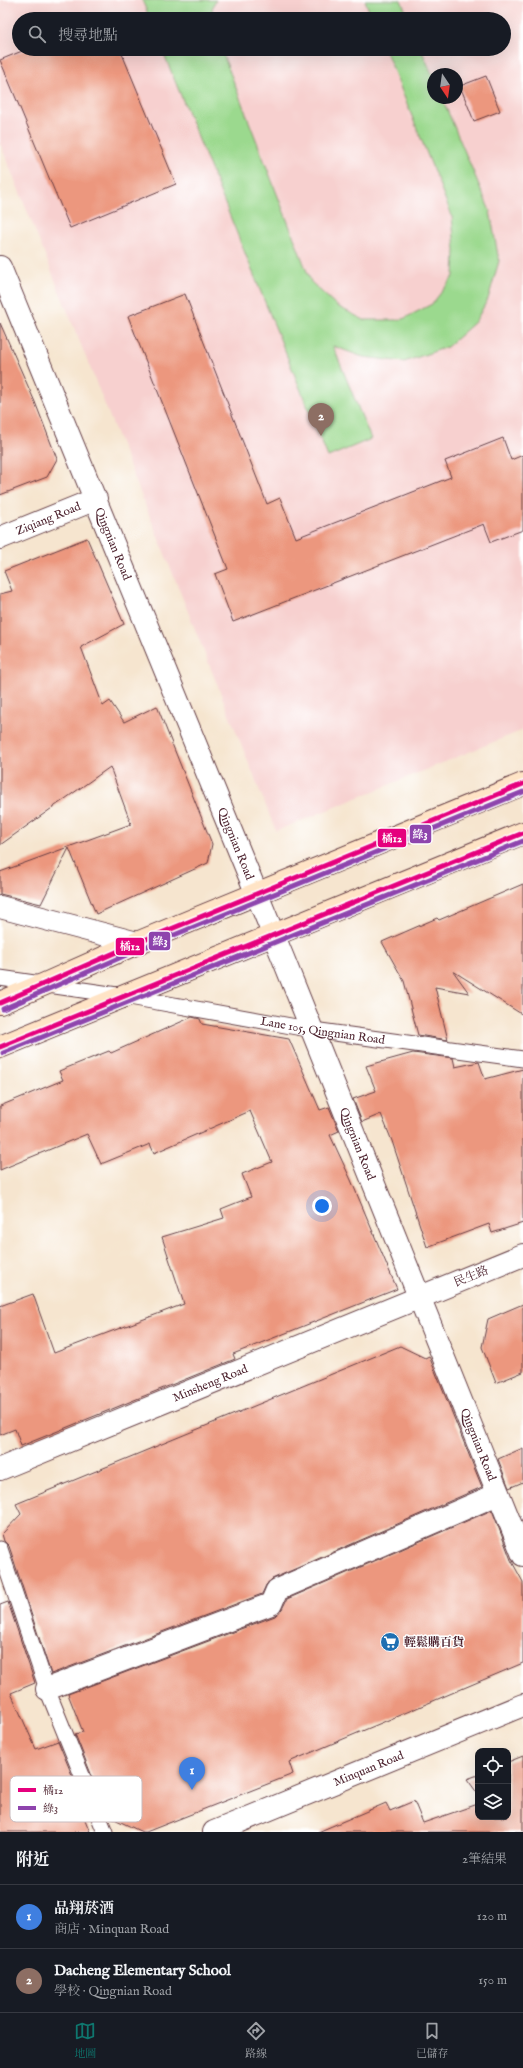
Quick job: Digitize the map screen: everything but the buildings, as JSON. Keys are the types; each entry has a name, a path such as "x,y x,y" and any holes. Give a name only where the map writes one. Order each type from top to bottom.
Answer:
{"main road":[{"path":"0,1003 137,943 523,784"},
{"path":"0,1047 523,833"}],"street":[{"name":"Qingnian Road","path":"0,267 274,935 523,1555"},
{"name":"Ziqiang Road","path":"0,538 96,499"},
{"path":"0,907 137,943"},
{"name":"民生路","path":"420,1297 523,1255"},
{"name":"Minsheng Road","path":"0,1469 420,1297"},
{"path":"47,1689 271,1604 277,1590 498,1494"},
{"name":"Minquan Road","path":"214,1832 523,1704"}],"lane":[{"name":"Lane 105, Qingnian Road","path":"0,978 124,996 312,1030 523,1059"},
{"path":"0,1549 47,1689 82,1776"},
{"path":"101,1822 105,1832"}],"shaded area":[{"path":"0,0 523,0 523,730 276,831 0,143"}],"green space":[{"path":"142,0 216,0 212,9 213,12 147,12"},
{"path":"365,0 401,0 406,12 369,12"},
{"path":"165,56 224,56 311,282 337,306 364,320 401,320 432,304 454,276 455,250 452,216 388,56 424,56 429,68 427,68 427,104 445,104 490,211 499,261 488,299 475,322 447,347 404,362 363,357 333,346 371,439 328,457"}],"transit line":[{"name":"橘12","path":"0,1003 137,943 523,784"},
{"name":"綠3","path":"3,1009 140,949 523,792"},
{"name":"橘12","path":"0,1047 523,833"},
{"name":"綠3","path":"3,1053 523,841"}],"place":[{"name":"Dacheng Elementary School","path":"321,436"},
{"name":"輕鬆購百貨","path":"390,1642"},
{"name":"品翔菸酒","path":"192,1790"}]}
